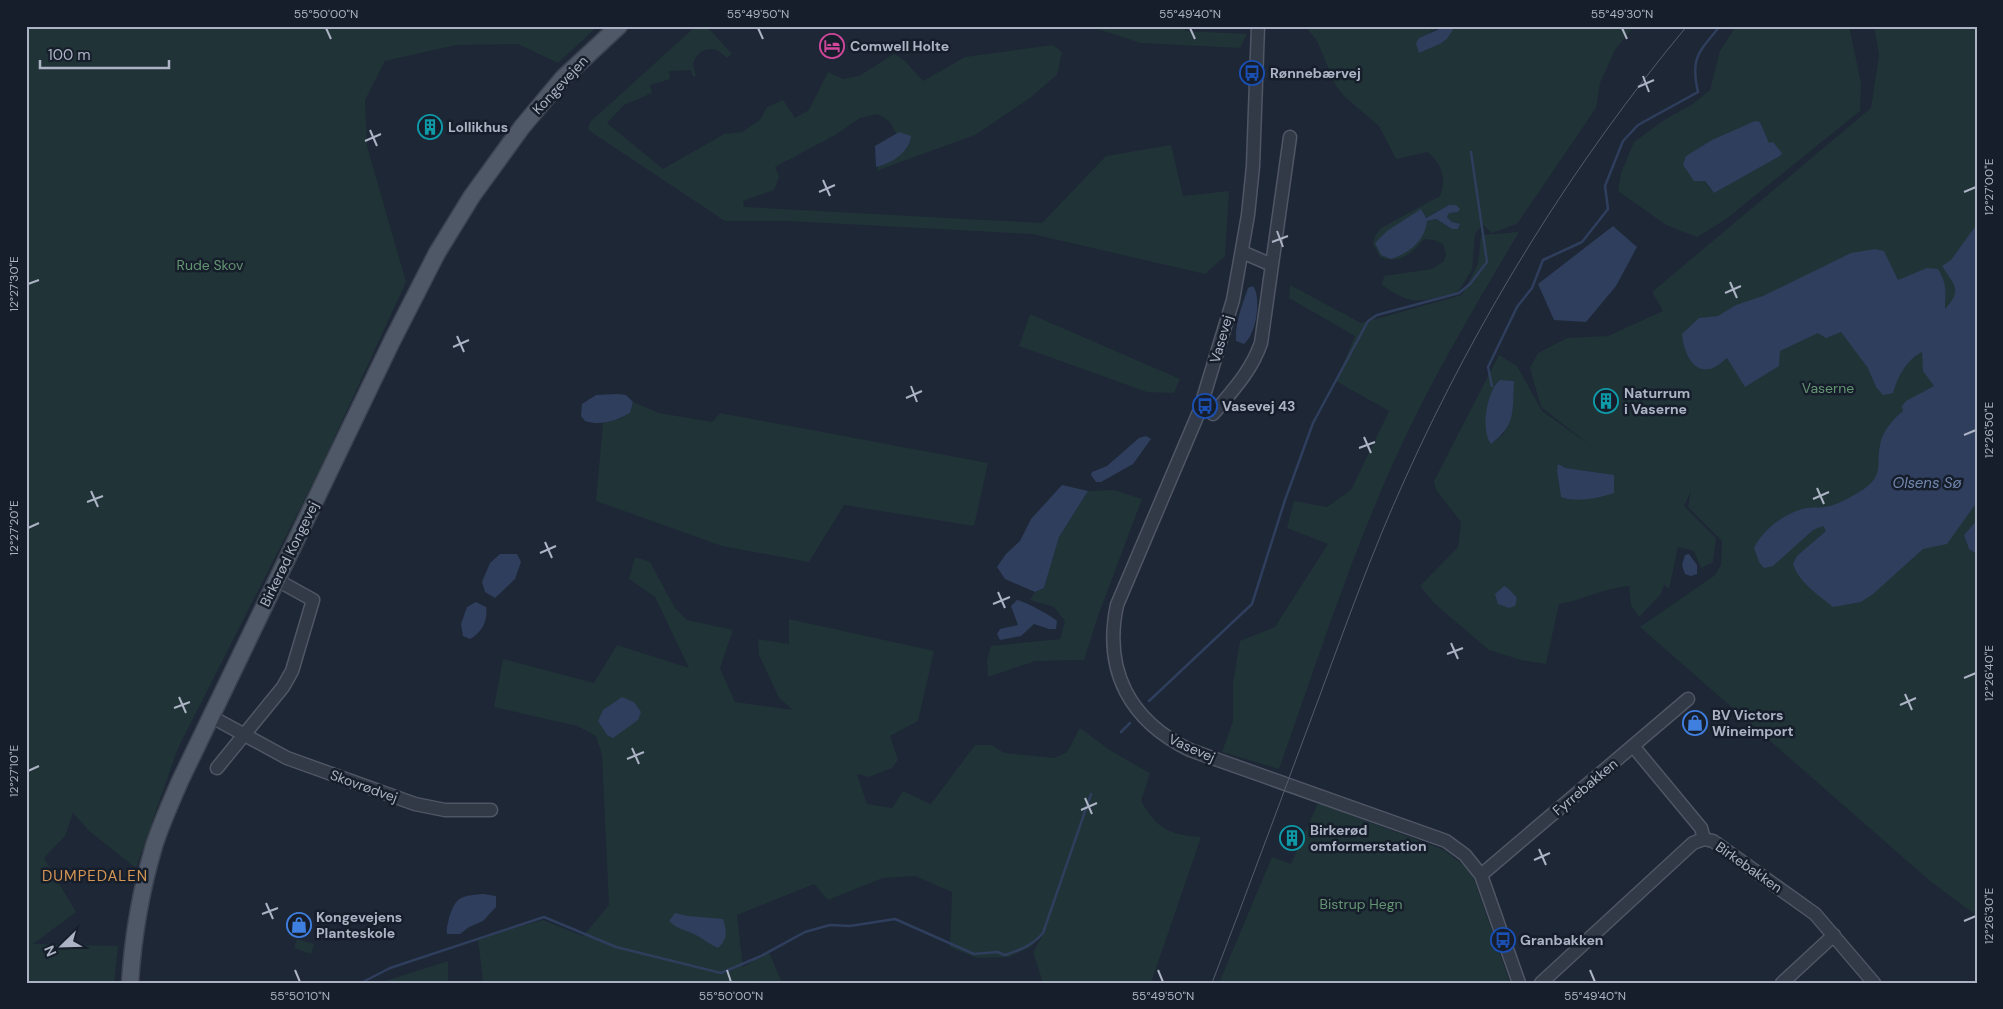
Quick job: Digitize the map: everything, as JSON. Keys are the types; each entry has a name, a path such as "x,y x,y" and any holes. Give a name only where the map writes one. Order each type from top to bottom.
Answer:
{"main road":[{"name":"Kongevejen","path":"505,148 562,78 619,26"},
{"name":"Birkerød Kongevej","path":"130,983 139,905 155,843 180,780 421,282 472,196 505,148"}],"street":[{"name":"Vasevej","path":"1258,26 1253,166 1242,252 1225,328 1199,412 1116,605 1113,648 1119,676 1128,696 1140,714 1161,734 1173,742 1190,750 1446,841 1465,854 1481,875 1519,983"},
{"path":"1212,414 1247,374 1255,361 1266,317 1290,136"},
{"path":"1242,252 1272,265"},
{"path":"217,768 283,687 292,671 313,600 277,580"},
{"name":"Fyrrebakken","path":"1481,875 1688,699"},
{"name":"Skovrødvej","path":"210,716 287,758 414,804 445,810 491,810"},
{"name":"Birkebakken","path":"1633,746 1701,828 1704,839 1713,841 1815,914 1874,983"},
{"path":"1540,983 1693,844 1704,839"},
{"path":"1782,983 1834,935"}],"green space":[{"name":"Rude Skov","path":"26,26 598,26 558,63 518,44 456,45 385,61 365,100 367,146 406,282 320,469 178,748 136,868 89,831 73,813 65,836 44,858 76,912 33,944 118,946 114,983 26,983"},
{"path":"696,26 711,26 709,29 732,54 727,58 717,50 709,49 702,51 693,64 696,76 693,77 691,70 669,71 670,79 650,85 652,93 624,105 607,123 663,169 724,134 742,132 760,120 767,107 783,100 795,118 809,110 828,72 843,79 859,76 894,54 905,61 923,81 965,57 1053,45 1062,52 1057,75 1030,98 975,135 876,171 881,162 902,144 890,122 878,114 860,118 835,135 775,167 779,177 774,190 743,201 744,207 1042,223 1106,156 1171,145 1183,196 1229,191 1225,256 1205,274 1032,234 789,221 725,221 588,130 590,122"},
{"path":"1098,26 1185,26 1185,31 1247,34 1240,48 1141,43 1097,29"},
{"path":"1305,26 1634,26 1615,50 1600,83 1596,108 1517,224 1492,233 1483,225 1475,234 1472,270 1458,292 1427,300 1411,300 1393,292 1382,285 1384,276 1432,269 1444,261 1446,254 1443,244 1434,240 1424,239 1405,256 1387,259 1380,257 1373,244 1375,236 1381,228 1440,196 1443,177 1440,167 1428,152 1396,159 1379,126 1344,96 1336,86 1317,41","holes":["1444,27 1454,28 1447,39 1419,53 1431,31","1449,205 1457,212 1449,213 1447,217 1452,222 1457,223 1452,229 1435,219 1427,221 1425,218"]},
{"path":"1736,26 1849,26 1861,83 1860,111 1725,220 1697,237 1666,225 1618,191 1621,173 1634,142 1664,120 1693,104 1710,90 1720,51","holes":["1760,122 1769,144 1780,156 1714,192 1686,156"]},
{"name":"Vaserne","path":"1874,26 1977,26 1977,520 1964,535 1969,549 1977,554 1977,916 1930,881 1640,627 1715,575 1721,565 1722,541 1688,507 1691,491 1684,506 1716,538 1713,562 1701,568 1694,551 1678,547 1669,589 1664,585 1661,594 1639,617 1631,605 1629,586 1611,589 1559,604 1546,664 1521,660 1489,650 1435,604 1420,586 1458,547 1461,522 1436,490 1434,481 1499,355 1517,366 1542,411 1591,446 1541,407 1530,368 1538,353 1567,338 1608,336 1663,311 1652,292 1871,108 1879,55","holes":["1500,380 1514,381 1504,434 1491,443","1559,464 1566,468 1607,474 1561,497 1557,471"]},
{"path":"1519,232 1440,370 1395,459 1358,546 1279,769 1222,752 1233,721 1233,683 1240,641 1275,627 1328,544 1287,528 1294,501 1327,507 1351,490 1389,411 1336,381 1355,336 1289,298 1290,285 1361,323 1462,295 1478,264 1481,235"},
{"path":"1030,314 1180,379 1174,393 1147,392 1019,346"},
{"path":"633,402 659,413 712,422 720,413 988,463 974,526 844,505 809,562 722,546 596,501 603,423 620,419 630,413"},
{"path":"1114,490 1142,499 1098,616 1084,660 1035,661 988,677 987,660 991,646 1060,639 1065,621 1054,607 1030,600 1035,592 1044,588 1059,537 1088,491"},
{"path":"635,557 650,562 675,608 687,620 733,630 720,668 735,702 793,710 779,698 759,655 758,639 789,644 789,619 934,651 918,721 890,736 898,760 892,768 869,777 857,774 867,804 892,808 903,791 931,804 975,745 992,745 1004,753 1055,758 1067,752 1080,728 1111,751 1150,773 1141,801 1147,811 1165,829 1201,837 1151,983 1043,983 1033,952 1044,933 1031,947 1009,957 977,958 950,947 952,892 915,876 883,878 828,900 814,884 737,915 743,967 769,952 782,983 483,983 478,938 543,920 583,936 609,905 602,755 596,736 577,726 494,707 503,659 594,683 617,645 689,668 655,597 629,579"},
{"name":"Bistrup Hegn","path":"1318,803 1444,850 1471,871 1510,983 1219,983 1272,857 1291,864"},
{"path":"297,939 314,944 311,954 294,948"},
{"path":"448,961 448,983 381,983 382,982"}],"water":[{"path":"1444,27 1454,28 1447,39 1419,53 1416,43 1419,38"},
{"path":"1755,121 1760,122 1769,143 1773,142 1782,153 1780,156 1714,193 1705,181 1694,181 1683,165 1686,156 1712,140"},
{"path":"899,132 911,136 904,152 894,160 876,167 875,146"},
{"path":"1449,205 1456,205 1460,209 1458,212 1449,213 1447,217 1452,222 1460,224 1458,229 1452,229 1436,219 1427,221 1423,235 1410,250 1391,259 1381,255 1375,243 1387,231 1421,209 1426,218"},
{"name":"Olsens Sø","path":"1977,224 1977,502 1947,544 1923,549 1873,594 1861,602 1833,607 1805,583 1793,564 1797,556 1826,531 1823,526 1813,530 1773,566 1764,568 1759,562 1754,548 1763,534 1783,517 1807,508 1834,505 1856,494 1870,484 1877,474 1881,440 1892,422 1903,411 1902,406 1906,401 1934,386 1923,371 1922,352 1911,359 1903,369 1893,393 1883,395 1876,387 1868,368 1841,332 1826,338 1818,333 1780,351 1779,366 1745,387 1727,358 1713,368 1699,368 1694,365 1684,347 1682,334 1699,318 1718,316 1736,305 1763,296 1851,253 1875,249 1884,251 1898,280 1927,268 1938,269 1945,284 1945,309 1954,297 1955,288 1942,266 1951,260"},
{"path":"1613,226 1637,247 1616,286 1586,322 1554,320 1538,284"},
{"path":"1253,286 1257,299 1256,316 1252,333 1244,344 1236,341 1239,314 1248,288"},
{"path":"1500,380 1514,381 1513,409 1505,430 1491,444 1486,430 1486,410 1495,385"},
{"path":"596,395 626,395 633,402 630,413 603,423 585,421 581,416 582,404"},
{"path":"1146,436 1151,439 1133,464 1101,482 1096,482 1091,475 1092,472 1107,466 1139,438"},
{"path":"1558,464 1566,468 1614,475 1614,493 1580,500 1561,497 1557,471"},
{"path":"1062,485 1088,491 1059,537 1044,588 1035,592 1005,579 997,567 1006,554 1020,541 1031,519"},
{"path":"1977,520 1977,554 1969,549 1964,535"},
{"path":"500,554 517,554 521,562 515,579 495,598 485,592 482,582 490,563"},
{"path":"1689,554 1697,565 1697,574 1691,576 1685,574 1682,565 1685,555"},
{"path":"1504,586 1517,598 1515,606 1509,608 1498,604 1495,594"},
{"path":"1017,600 1044,612 1057,621 1056,629 1049,629 1034,624 1021,636 1000,640 997,634 1000,629 1018,625 1011,606"},
{"path":"476,602 486,607 486,617 481,629 470,639 463,636 461,624 467,607"},
{"path":"622,697 634,702 641,712 638,720 613,738 607,735 598,721 603,710"},
{"path":"483,894 496,896 496,907 483,921 469,927 460,934 447,934 449,918 457,901 460,898"},
{"path":"675,913 723,919 726,931 724,941 718,948 681,929 669,921"}],"waterway":[{"path":"1492,386 1488,367 1517,307 1532,288 1543,260 1582,242 1608,209 1605,186 1623,141 1638,125 1698,92 1695,71 1698,56 1720,26"},
{"path":"1149,701 1252,604 1285,500 1313,423 1368,321 1377,315 1459,293 1470,284 1487,262 1471,152"},
{"path":"1121,732 1130,723"},
{"path":"361,983 390,968 544,917 616,947 721,973 761,956 805,932 830,925 850,926 895,919 974,954 997,952 1005,955 1026,947 1043,933 1091,794"}],"tram line":[{"path":"1212,983 1371,559 1393,505 1433,419 1496,301 1567,187 1645,78 1687,26"}],"place":[{"name":"Comwell Holte","path":"832,46"},
{"name":"Rønnebærvej","path":"1252,73"},
{"name":"Lollikhus","path":"430,127"},
{"name":"Naturrum i Vaserne","path":"1606,401"},
{"name":"Vasevej 43","path":"1205,406"},
{"name":"BV Victors Wineimport","path":"1695,723"},
{"name":"Birkerød omformerstation","path":"1292,838"},
{"name":"Kongevejens Planteskole","path":"299,925"},
{"name":"Granbakken","path":"1503,940"}],"district":[{"name":"DUMPEDALEN","path":"95,876"}]}
